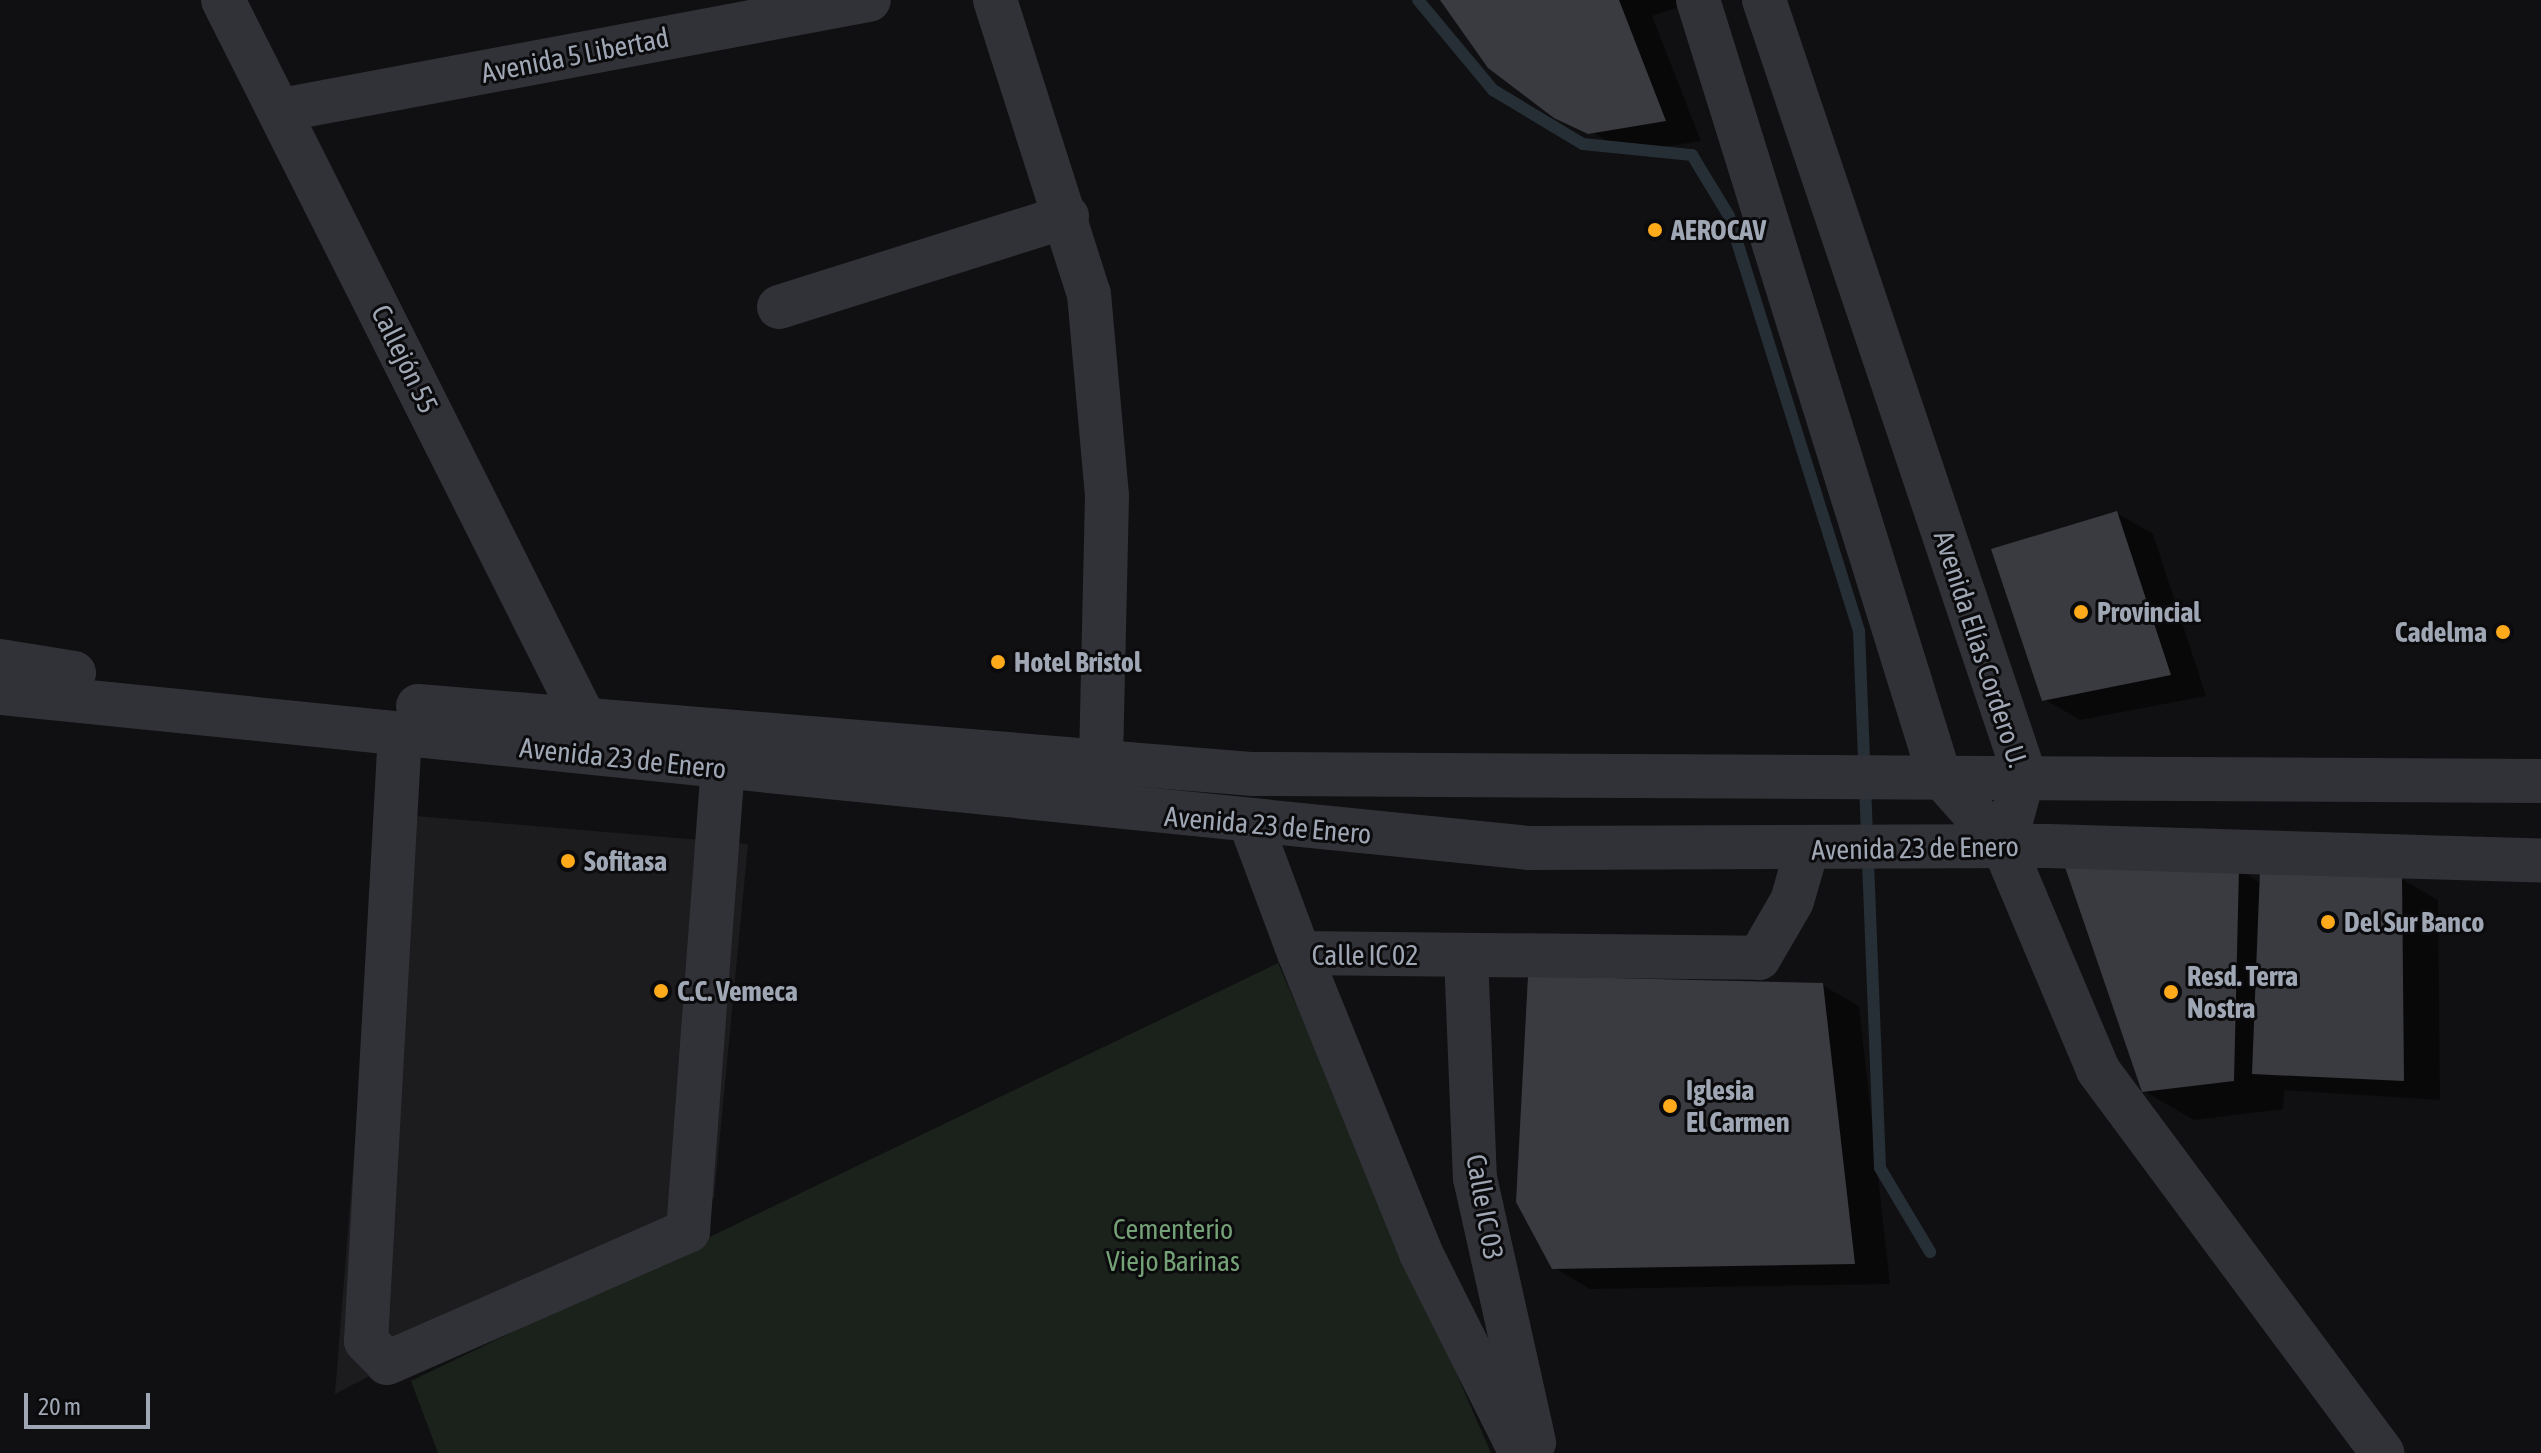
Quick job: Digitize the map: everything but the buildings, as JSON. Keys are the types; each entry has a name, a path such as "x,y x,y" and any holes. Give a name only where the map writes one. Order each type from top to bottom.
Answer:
{"street":[{"name":"Callejón 55","path":"223,0 281,110 585,720"},
{"name":"Avenida 5 Libertad","path":"281,110 869,0"},
{"path":"995,0 1067,216 1089,294 1107,496 1101,762"},
{"path":"1698,0 1939,774 2004,847 2098,1070 2382,1453"},
{"name":"Avenida Elías Cordero U.","path":"1764,0 2024,773 2004,847"},
{"path":"779,307 1067,216"},
{"path":"0,661 120,694"},
{"name":"Avenida 23 de Enero","path":"0,673 120,694 400,733 1251,824 1529,848 2004,847 2541,861"},
{"name":"Avenida 23 de Enero","path":"0,693 120,694 585,720 1253,774 2024,773 2541,781"},
{"path":"0,704 120,694"},
{"path":"400,733 366,1341 387,1363 688,1231 723,769"},
{"path":"1251,824 1299,953"},
{"name":"Calle IC 02","path":"1521,1453 1421,1253 1299,953 1759,958 1792,901 1807,849"},
{"name":"Calle IC 03","path":"1466,956 1475,1178 1537,1453"}],"shaded area":[{"path":"381,813 748,844 714,1198 335,1394"}],"green space":[{"name":"Cementerio Viejo Barinas","path":"1278,963 1491,1453 438,1453 411,1381"}],"waterway":[{"path":"1418,0 1493,90 1583,144 1692,155 1729,216 1859,631 1880,1168 1930,1252"}],"place":[{"name":"AEROCAV","path":"1655,230"},
{"name":"Provincial","path":"2081,612"},
{"name":"Cadelma","path":"2503,632"},
{"name":"Hotel Bristol","path":"998,662"},
{"name":"Sofitasa","path":"568,861"},
{"name":"Del Sur Banco","path":"2328,922"},
{"name":"C.C. Vemeca","path":"661,991"},
{"name":"Resd. Terra Nostra","path":"2171,992"},
{"name":"Iglesia El Carmen","path":"1670,1106"}]}
